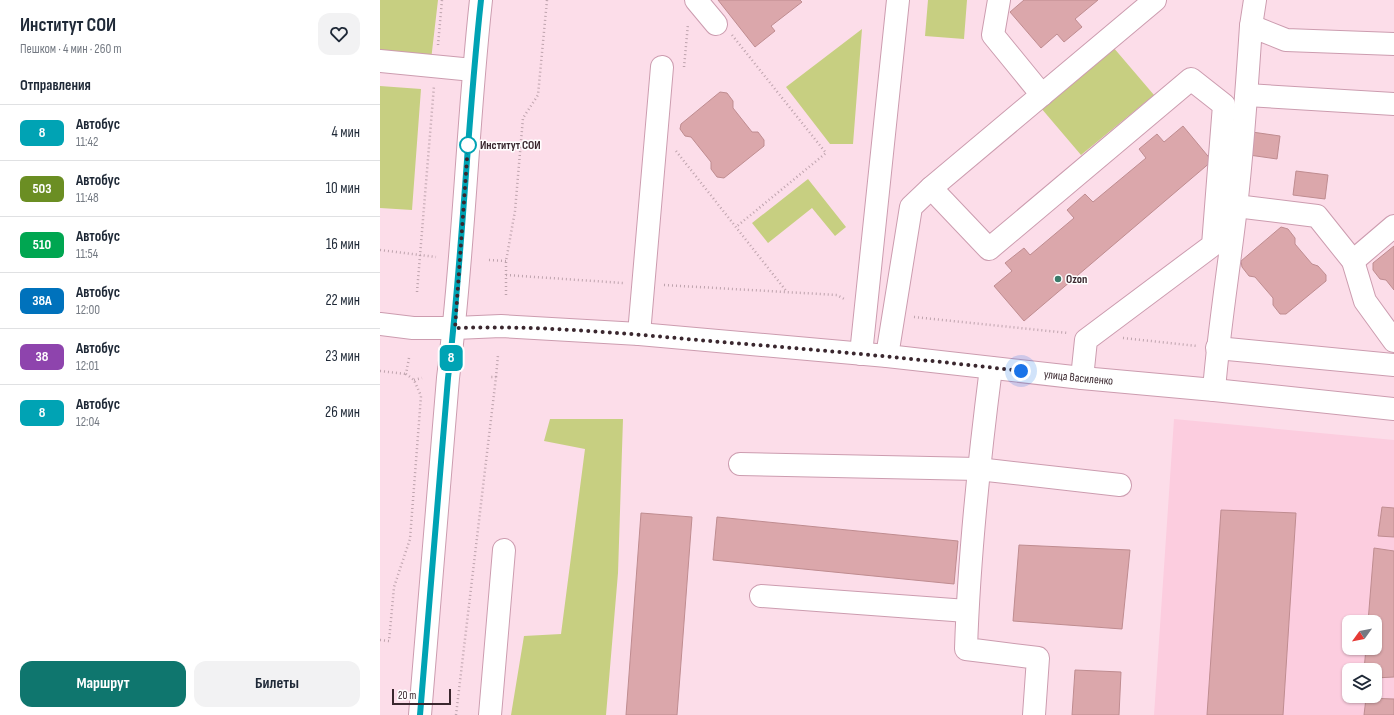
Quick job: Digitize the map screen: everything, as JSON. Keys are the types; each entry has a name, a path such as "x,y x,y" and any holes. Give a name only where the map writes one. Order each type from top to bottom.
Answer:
{"street":[{"path":"420,715 448,378 455,328 473,70 481,0"},
{"path":"696,0 722,27"},
{"path":"861,354 898,0"},
{"path":"999,0 993,36 1042,95"},
{"path":"887,356 911,207 931,188 1155,0"},
{"path":"1214,390 1236,206 1251,26 1255,0"},
{"path":"1251,26 1286,40 1394,44"},
{"path":"380,61 473,70"},
{"path":"639,334 662,67"},
{"path":"931,188 989,249 1190,79 1224,105 1213,245 1086,340 1082,378"},
{"path":"1246,95 1394,104"},
{"path":"1236,206 1317,216 1353,261 1365,301 1394,341"},
{"path":"1353,261 1394,226"},
{"name":"улица Василенко","path":"380,324 413,328 501,326 639,334 887,356 1082,378 1394,409"},
{"path":"1218,348 1394,365"},
{"path":"991,368 978,469 967,611 966,649 1038,658 1034,715"},
{"path":"740,464 978,469 1120,485"},
{"path":"490,715 504,550"},
{"path":"761,596 967,611"}],"path":[{"path":"417,292 442,0"},
{"path":"506,295 506,261 515,212 523,118 538,95 547,0"},
{"path":"683,71 688,24"},
{"path":"722,27 826,152 736,227"},
{"path":"675,150 787,292"},
{"path":"380,250 436,256"},
{"path":"490,260 506,261"},
{"path":"456,715 498,355"},
{"path":"406,374 409,358"},
{"path":"380,371 406,374 414,380 421,396 410,539 394,587 389,641 380,640"},
{"path":"490,377 496,377"},
{"path":"414,380 422,378"}],"shaded area":[{"path":"1174,419 1394,440 1394,715 1154,715"}],"green space":[{"path":"380,0 438,0 431,60 380,53"},
{"path":"928,0 967,0 964,39 925,36"},
{"path":"862,29 853,144 830,144 786,87"},
{"path":"1113,47 1154,95 1081,155 1041,108"},
{"path":"380,86 421,89 412,210 380,208"},
{"path":"808,179 846,227 835,236 812,208 768,243 752,223"},
{"path":"550,419 623,419 618,573 606,715 511,715 524,636 561,634 585,449 544,441"}],"building":[{"path":"718,0 800,0 802,2 771,26 775,31 755,47"},
{"path":"1024,0 1098,0 1075,19 1082,27 1064,42 1057,34 1041,48 1010,12"},
{"path":"720,92 727,93 733,101 733,108 752,132 758,132 764,140 764,146 724,178 717,177 711,169 711,162 691,137 685,136 680,129 681,124"},
{"path":"1183,126 1212,161 1024,321 994,286 1012,271 1005,263 1024,248 1030,255 1074,218 1067,210 1085,194 1093,202 1146,158 1139,149 1157,134 1164,142"},
{"path":"1252,132 1280,136 1277,159 1249,155"},
{"path":"1296,171 1328,175 1325,199 1293,195"},
{"path":"1281,227 1288,229 1295,238 1295,244 1312,264 1318,266 1326,275 1326,281 1286,314 1280,314 1273,305 1273,298 1255,277 1249,276 1242,267 1241,261"},
{"path":"1394,246 1394,290 1386,280 1380,279 1373,270 1373,263"},
{"path":"1382,507 1394,508 1394,537 1378,536"},
{"path":"1221,510 1296,513 1283,715 1207,715"},
{"path":"641,513 692,517 677,715 626,715"},
{"path":"717,517 958,541 954,584 713,560"},
{"path":"1019,545 1130,550 1122,629 1013,621"},
{"path":"1374,548 1394,551 1394,677 1382,678 1382,663 1365,663 1365,655 1382,655 1382,615 1369,615"},
{"path":"1075,670 1121,672 1119,715 1072,715"},
{"path":"1382,699 1394,699 1394,715 1364,715 1365,703 1382,703"}],"bus line":[{"name":"8","path":"420,715 448,378 455,328 473,70 481,0"}],"place":[{"name":"Институт СОИ","path":"468,145"},
{"name":"Ozon","path":"1058,279"}],"route":[{"path":"468,145 455,328 501,326 639,334 887,356 1021,371"}]}
